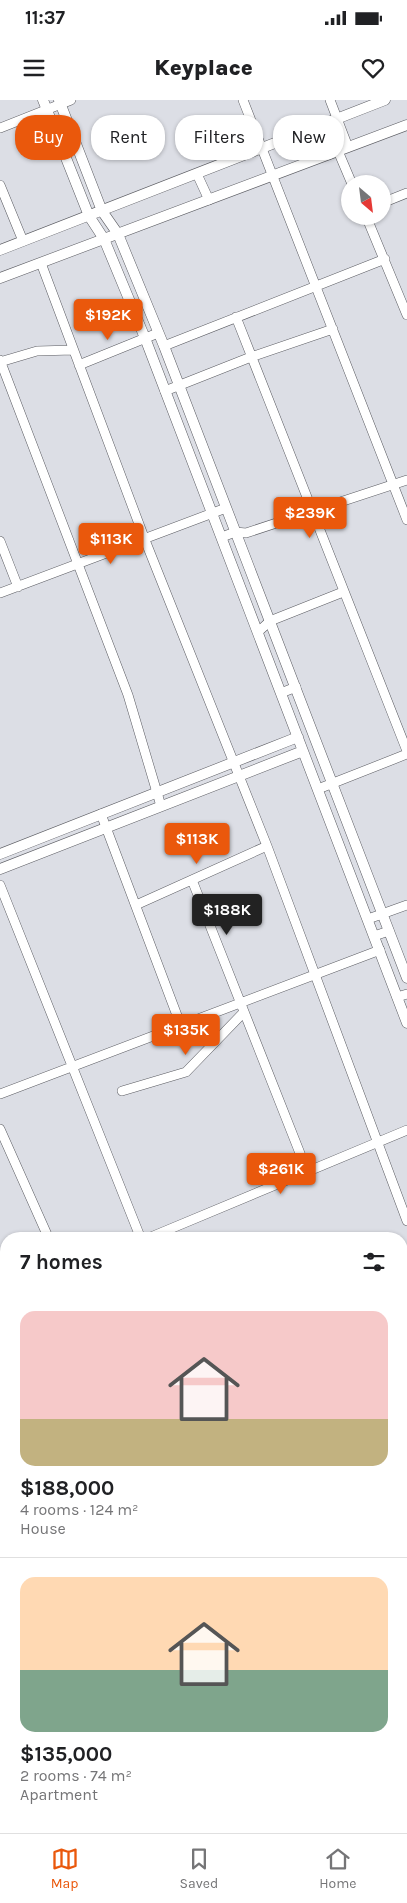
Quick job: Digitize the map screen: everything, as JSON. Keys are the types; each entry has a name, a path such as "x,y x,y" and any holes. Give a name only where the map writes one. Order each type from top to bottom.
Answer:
{"street":[{"path":"243,100 249,115"},
{"path":"330,100 336,115"},
{"path":"344,117 385,100"},
{"path":"0,128 44,105 64,101 102,211 118,234 164,346 407,978"},
{"path":"44,105 88,216 104,239 130,300 374,936 402,995 407,1023"},
{"path":"344,149 407,127"},
{"path":"344,136 348,147"},
{"path":"263,150 407,520"},
{"path":"0,250 232,160"},
{"path":"0,278 314,160"},
{"path":"342,160 348,175"},
{"path":"197,174 209,200"},
{"path":"0,185 23,241"},
{"path":"391,199 407,193"},
{"path":"370,225 407,315"},
{"path":"164,346 236,317 317,288 385,259"},
{"path":"41,263 144,540 267,846 380,1142 407,1221"},
{"path":"130,300 143,295"},
{"path":"236,317 407,752 318,789"},
{"path":"165,391 251,357 333,329"},
{"path":"79,365 158,333"},
{"path":"73,350 37,351 0,361 128,695 161,806"},
{"path":"187,450 202,445"},
{"path":"222,537 235,532 246,533 407,480"},
{"path":"0,593 18,588 226,508"},
{"path":"226,548 240,543 246,533"},
{"path":"0,541 18,588"},
{"path":"238,582 252,577"},
{"path":"258,632 270,622 343,592"},
{"path":"281,693 296,687"},
{"path":"0,854 298,737"},
{"path":"0,869 303,751"},
{"path":"187,781 192,794"},
{"path":"102,814 181,1026"},
{"path":"136,905 267,846"},
{"path":"344,857 359,852"},
{"path":"192,880 307,1171"},
{"path":"0,885 139,1232"},
{"path":"368,920 407,906"},
{"path":"374,936 389,931"},
{"path":"0,1094 181,1026 240,1001 380,950"},
{"path":"122,1091 186,1072 244,1012"},
{"path":"0,1129 46,1232"},
{"path":"163,1232 407,1130"}]}
